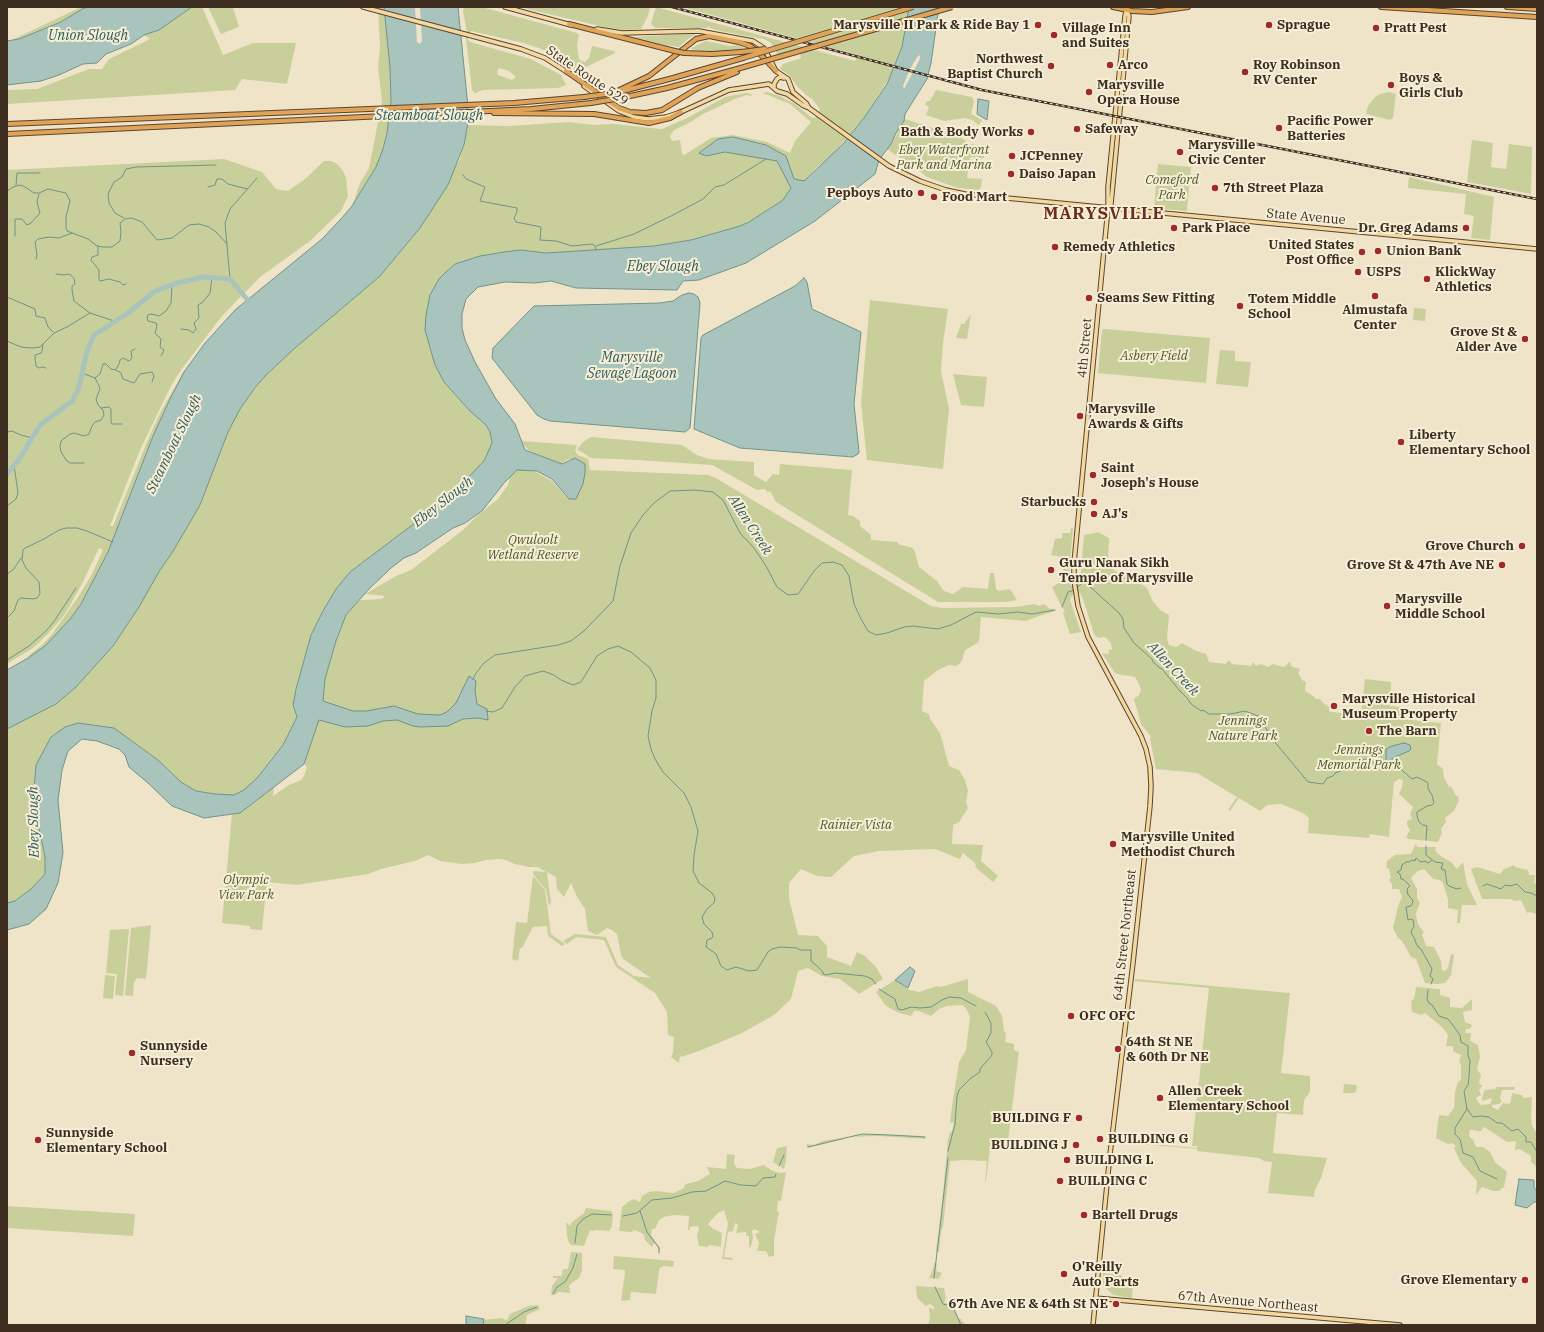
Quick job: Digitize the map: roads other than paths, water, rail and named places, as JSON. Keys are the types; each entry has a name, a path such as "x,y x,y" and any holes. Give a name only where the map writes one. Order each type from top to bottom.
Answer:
{"highway":[{"path":"7,124 540,102 584,97 613,93 650,85 913,7"},
{"path":"7,134 544,108 591,103 650,92 737,71 952,7"},
{"path":"1113,7 1152,12 1188,7"},
{"path":"1381,7 1537,17"},
{"path":"1507,7 1537,9"},
{"path":"568,24 684,53 712,54 773,48"},
{"path":"613,93 648,76 690,43 702,37 714,37 750,46 758,52 776,71"},
{"path":"566,71 619,108 630,112 646,113 662,110 698,88 737,71"},
{"path":"484,111 508,114 604,115 650,123 670,118 681,112"}],"main road":[{"name":"State Route 529","path":"364,7 536,54 566,71 611,107 626,114 640,118 666,117 736,88 767,84 774,87"},
{"path":"505,7 568,24 622,33 685,30 714,33 753,41 764,48 776,71 786,78 789,81 790,85 786,90 781,92 774,87 777,79 786,78"},
{"name":"4th Street","path":"1081,490 1108,208 1108,187 1127,8"},
{"name":"4th Street","path":"1108,208 1111,204 1129,16 1127,8"},
{"name":"State Avenue","path":"790,85 793,92 817,114 889,166 932,186 965,194 1537,249"},
{"name":"State Avenue","path":"781,92 810,108"},
{"path":"1113,140 1113,155 1115,156"},
{"name":"64th Street Northeast","path":"1081,490 1074,563 1074,584 1076,596 1088,637 1141,736 1150,767 1150,806 1093,1325"},
{"name":"67th Avenue Northeast","path":"1095,1298 1400,1325"}],"water":[{"name":"Union Slough","path":"192,7 159,30 144,35 131,44 106,54 97,63 83,64 41,81 7,85 7,41 19,39 61,22 84,8"},
{"name":"Steamboat Slough","path":"384,7 458,7 469,117 464,145 448,185 420,228 379,277 295,348 265,376 255,388 240,409 228,432 200,505 139,607 113,646 76,687 56,704 7,729 7,670 45,646 71,618 81,604 108,552 153,436 184,372 205,343 235,310 322,239 340,220 352,206 376,167 387,133 391,101 390,68"},
{"name":"Ebey Slough","path":"909,7 939,7 931,63 927,79 905,114 904,121 891,144 879,160 875,174 815,221 746,263 699,280 683,281 677,290 576,288 551,281 535,283 505,282 478,287 466,299 462,314 462,328 465,340 475,362 496,399 515,424 525,450 562,464 575,458 585,464 583,484 576,499 569,499 552,479 537,471 517,470 504,483 482,511 465,523 453,528 416,553 404,558 391,568 369,589 346,615 336,641 325,679 323,701 353,711 366,711 394,706 418,714 440,715 447,712 456,703 469,676 476,681 475,690 477,704 487,709 488,720 478,718 463,719 448,726 420,727 397,720 383,721 368,726 345,727 319,720 304,764 240,813 204,818 172,806 129,767 125,755 119,749 97,741 82,739 68,751 62,770 58,800 63,853 58,883 46,909 29,924 7,930 7,903 15,901 31,889 45,874 45,857 37,818 34,789 36,765 51,737 65,727 78,723 114,728 158,760 181,782 196,791 234,795 244,790 258,777 283,745 297,717 293,705 311,635 336,589 350,572 448,498 484,461 492,443 490,432 486,425 470,411 444,382 435,365 425,330 430,295 439,279 455,264 480,256 521,250 546,253 654,246 691,240 749,222 783,200 791,188 777,161 725,152 706,156 699,153 718,139 733,137 766,145 786,156 794,179 804,181 843,144 864,118 887,84 902,47"},
{"path":"978,99 989,101 987,120 977,114"},
{"name":"Marysville Sewage Lagoon","path":"804,278 807,282 812,309 861,332 854,404 858,454 853,457 740,448 694,429 701,338 703,335 795,286"},
{"name":"Marysville Sewage Lagoon","path":"689,293 698,297 700,303 690,428 685,432 550,421 544,419 537,415 492,358 493,348 534,306 660,303 673,301 682,295"},
{"path":"1404,743 1410,745 1411,749 1395,757 1389,762 1386,761 1386,749"},
{"path":"910,967 915,971 908,988 895,980"},
{"path":"1519,1179 1534,1180 1534,1188 1537,1190 1537,1202 1534,1202 1527,1208 1515,1205"},
{"path":"466,1316 484,1319 483,1325 466,1325"}],"waterway":[{"path":"596,246 634,234 673,215 703,199 715,187 724,185 766,159"},
{"path":"124,218 115,213 109,203 108,194 114,182 122,177 126,169 136,167 216,165"},
{"path":"16,185 17,173 40,173"},
{"path":"463,175 466,179 485,187 480,201 517,208 514,218 516,222 541,227 540,240 556,241 572,246 592,244 595,246 596,250"},
{"path":"230,279 225,223 230,209 257,178"},
{"path":"208,187 215,185 217,179 222,179 228,184 247,189"},
{"path":"7,191 20,185 34,193 39,193 48,189 66,193 70,201 66,217 67,231 88,239 97,246 112,247 120,241 120,223 125,219 132,218 142,222 157,240 172,238 189,225 199,224 209,227 227,244"},
{"path":"15,236 15,219 22,219 27,225 31,223 40,213 37,202 39,194"},
{"path":"36,259 37,255 35,242 38,239 49,237 59,238 72,233"},
{"path":"98,246 98,255 92,257 91,260 99,270 100,281 109,279 120,282 123,285 126,284"},
{"path":"56,274 69,274 74,278 75,284 72,286 74,301 90,313"},
{"path":"7,474 18,461 40,425 72,401 79,387 87,351 94,335 128,313 155,291 177,283 203,277 230,279 252,305"},
{"path":"181,329 189,330 193,333 196,329 194,323 199,318 198,305 203,302 210,293 212,278"},
{"path":"161,356 164,350 160,347 161,339 155,333 157,326 156,323 148,321 147,318 148,315 151,314 159,316 166,311 171,303 172,285"},
{"path":"7,297 35,309 36,316 45,318 48,327 53,332"},
{"path":"7,341 21,347 40,347 54,333 90,313 114,321"},
{"path":"43,344 41,353 35,355 36,366 39,368 46,368"},
{"path":"116,369 120,360 123,358 129,361 132,358 131,351 135,349"},
{"path":"95,378 100,374 103,364 106,364 111,369 121,373 123,379 134,383 140,374 152,372 154,376 152,382"},
{"path":"82,373 95,378 100,389 96,399 98,405 103,410 104,415 101,420 95,422 89,434 84,436 74,433 70,434 61,441 60,446 61,452 70,463 84,463"},
{"path":"7,397 7,410"},
{"path":"101,408 109,407 111,409 112,424 122,424"},
{"path":"7,432 12,431 32,438"},
{"path":"7,506 16,499 18,493 14,465"},
{"name":"Allen Creek","path":"473,679 484,663 495,655 558,645 571,641 585,630 613,601 620,566 631,533 643,515 654,503 670,491 695,490 713,492 723,500 740,533 754,548 777,587 788,595 798,594 814,571 822,563 833,562 842,565 849,576 854,604 861,619 868,631 876,635 913,626 938,629 951,625 976,612 998,614 1018,612 1032,614 1055,610"},
{"path":"7,618 14,611 18,600 21,598 37,598 40,594 39,582 26,568 22,560 23,550 25,548 59,530 66,528 77,528 113,542"},
{"path":"7,574 13,570 21,558"},
{"name":"Allen Creek","path":"1077,588 1082,583 1087,584 1119,613 1123,619 1124,628 1134,643 1152,659 1158,667 1162,669 1191,704 1201,711 1203,710 1209,714 1230,714 1245,711 1258,716 1274,741 1308,782 1323,784 1327,778 1333,776 1335,773 1351,767 1356,762 1367,759 1380,766 1386,767 1396,765 1412,779 1417,777 1428,783 1428,789 1432,795 1434,803 1417,812 1419,822 1427,826 1426,840"},
{"path":"7,660 29,646 46,631 76,588"},
{"name":"Allen Creek","path":"1062,607 1068,592 1074,590"},
{"path":"486,711 493,712 502,708 515,687 525,676 543,671 573,685 581,682 597,656 608,649 618,646 631,652 650,668 656,680 656,698 652,711 648,736 651,749 663,772 684,793 691,807 698,831 693,871 699,883 712,893 715,898 714,903 707,909 702,917 704,924 712,932 713,936 707,940 706,947 716,954 721,966 727,970 736,967 749,971 757,970 768,952 772,949 780,947 811,950 811,961 823,972 823,974 826,975 835,973 865,976 872,979 876,984"},
{"name":"Allen Creek","path":"1426,846 1426,855 1435,862 1443,863 1441,869 1445,870 1447,884 1457,889 1461,888"},
{"path":"1431,984 1433,979 1430,976 1432,969 1411,933 1414,927 1413,920 1408,920 1406,907 1411,906 1413,902 1408,895 1407,889 1410,886 1403,879 1401,879 1400,874 1397,872 1401,870 1402,865 1406,862 1412,860 1415,861 1416,858 1421,862 1425,861 1428,863 1432,860"},
{"name":"Allen Creek","path":"1483,886 1487,884 1501,889 1505,885 1510,886 1517,884 1525,892 1537,896"},
{"path":"879,989 895,999 898,1009 902,1010 911,1007 931,1007 949,997 961,998 976,1006"},
{"path":"1428,990 1427,999 1429,1003 1439,1016 1448,1019 1460,1035 1461,1042 1468,1046 1468,1056 1470,1060 1469,1077 1468,1085 1464,1091 1467,1109 1473,1117 1489,1117 1497,1123 1502,1123 1512,1131 1518,1129 1526,1137 1526,1142 1531,1142 1537,1152"},
{"path":"948,1151 955,1124 957,1096 959,1090 971,1078 980,1072 980,1069 992,1055 992,1052 986,1042 991,1033 991,1023 985,1012"},
{"path":"1467,1109 1455,1128 1455,1134 1460,1139 1463,1153 1473,1157 1480,1171 1497,1179"},
{"path":"808,1147 862,1134 925,1137"},
{"path":"779,1166 784,1155"},
{"path":"934,1278 948,1158"},
{"path":"623,1216 637,1213 652,1200 672,1198 692,1192 706,1191 725,1181 741,1185 756,1186 763,1178 775,1177 776,1174"},
{"path":"640,1211 647,1232 659,1248 659,1253"},
{"path":"575,1243 577,1226 583,1219 592,1214 611,1215"},
{"path":"553,1294 557,1287 565,1282 573,1268 577,1254"},
{"path":"935,1287 943,1304 953,1307 961,1325"},
{"path":"505,1325 524,1312 537,1307"}],"railway":[{"path":"672,7 982,90 1537,199"}],"place":[{"name":"Marysville II Park & Ride Bay 1","path":"1038,25"},
{"name":"Sprague","path":"1269,25"},
{"name":"Pratt Pest","path":"1376,28"},
{"name":"Village Inn and Suites","path":"1054,35"},
{"name":"Arco","path":"1110,65"},
{"name":"Northwest Baptist Church","path":"1051,66"},
{"name":"Roy Robinson RV Center","path":"1245,72"},
{"name":"Boys & Girls Club","path":"1391,85"},
{"name":"Marysville Opera House","path":"1089,92"},
{"name":"Pacific Power Batteries","path":"1279,128"},
{"name":"Safeway","path":"1077,129"},
{"name":"Bath & Body Works","path":"1031,132"},
{"name":"Marysville Civic Center","path":"1180,152"},
{"name":"JCPenney","path":"1012,156"},
{"name":"Daiso Japan","path":"1011,174"},
{"name":"7th Street Plaza","path":"1215,188"},
{"name":"Pepboys Auto","path":"921,193"},
{"name":"Food Mart","path":"934,197"},
{"name":"Park Place","path":"1174,228"},
{"name":"Dr. Greg Adams","path":"1466,228"},
{"name":"Remedy Athletics","path":"1055,247"},
{"name":"Union Bank","path":"1378,251"},
{"name":"United States Post Office","path":"1362,252"},
{"name":"USPS","path":"1358,272"},
{"name":"KlickWay Athletics","path":"1427,279"},
{"name":"Almustafa Center","path":"1375,296"},
{"name":"Seams Sew Fitting","path":"1089,298"},
{"name":"Totem Middle School","path":"1240,306"},
{"name":"Grove St & Alder Ave","path":"1525,339"},
{"name":"Marysville Awards & Gifts","path":"1080,416"},
{"name":"Liberty Elementary School","path":"1401,442"},
{"name":"Saint Joseph's House","path":"1093,475"},
{"name":"Starbucks","path":"1094,502"},
{"name":"AJ's","path":"1094,514"},
{"name":"Grove Church","path":"1522,546"},
{"name":"Grove St & 47th Ave NE","path":"1502,565"},
{"name":"Guru Nanak Sikh Temple of Marysville","path":"1051,570"},
{"name":"Marysville Middle School","path":"1387,606"},
{"name":"Marysville Historical Museum Property","path":"1334,706"},
{"name":"The Barn","path":"1369,731"},
{"name":"Marysville United Methodist Church","path":"1113,844"},
{"name":"OFC OFC","path":"1071,1016"},
{"name":"64th St NE & 60th Dr NE","path":"1118,1049"},
{"name":"Sunnyside Nursery","path":"132,1053"},
{"name":"Allen Creek Elementary School","path":"1160,1098"},
{"name":"BUILDING F","path":"1079,1118"},
{"name":"BUILDING G","path":"1100,1139"},
{"name":"Sunnyside Elementary School","path":"38,1140"},
{"name":"BUILDING J","path":"1076,1145"},
{"name":"BUILDING L","path":"1067,1160"},
{"name":"BUILDING C","path":"1060,1181"},
{"name":"Bartell Drugs","path":"1084,1215"},
{"name":"O'Reilly Auto Parts","path":"1064,1274"},
{"name":"Grove Elementary","path":"1525,1280"},
{"name":"67th Ave NE & 64th St NE","path":"1116,1304"}],"district":[{"name":"MARYSVILLE","path":"1104,214"}],"park label":[{"name":"Ebey Waterfront Park and Marina","path":"944,158"},
{"name":"Comeford Park","path":"1172,188"},
{"name":"Asbery Field","path":"1154,356"},
{"name":"Qwuloolt Wetland Reserve","path":"533,548"},
{"name":"Jennings Nature Park","path":"1243,728"},
{"name":"Jennings Memorial Park","path":"1359,758"},
{"name":"Rainier Vista","path":"856,825"},
{"name":"Olympic View Park","path":"246,888"}]}
